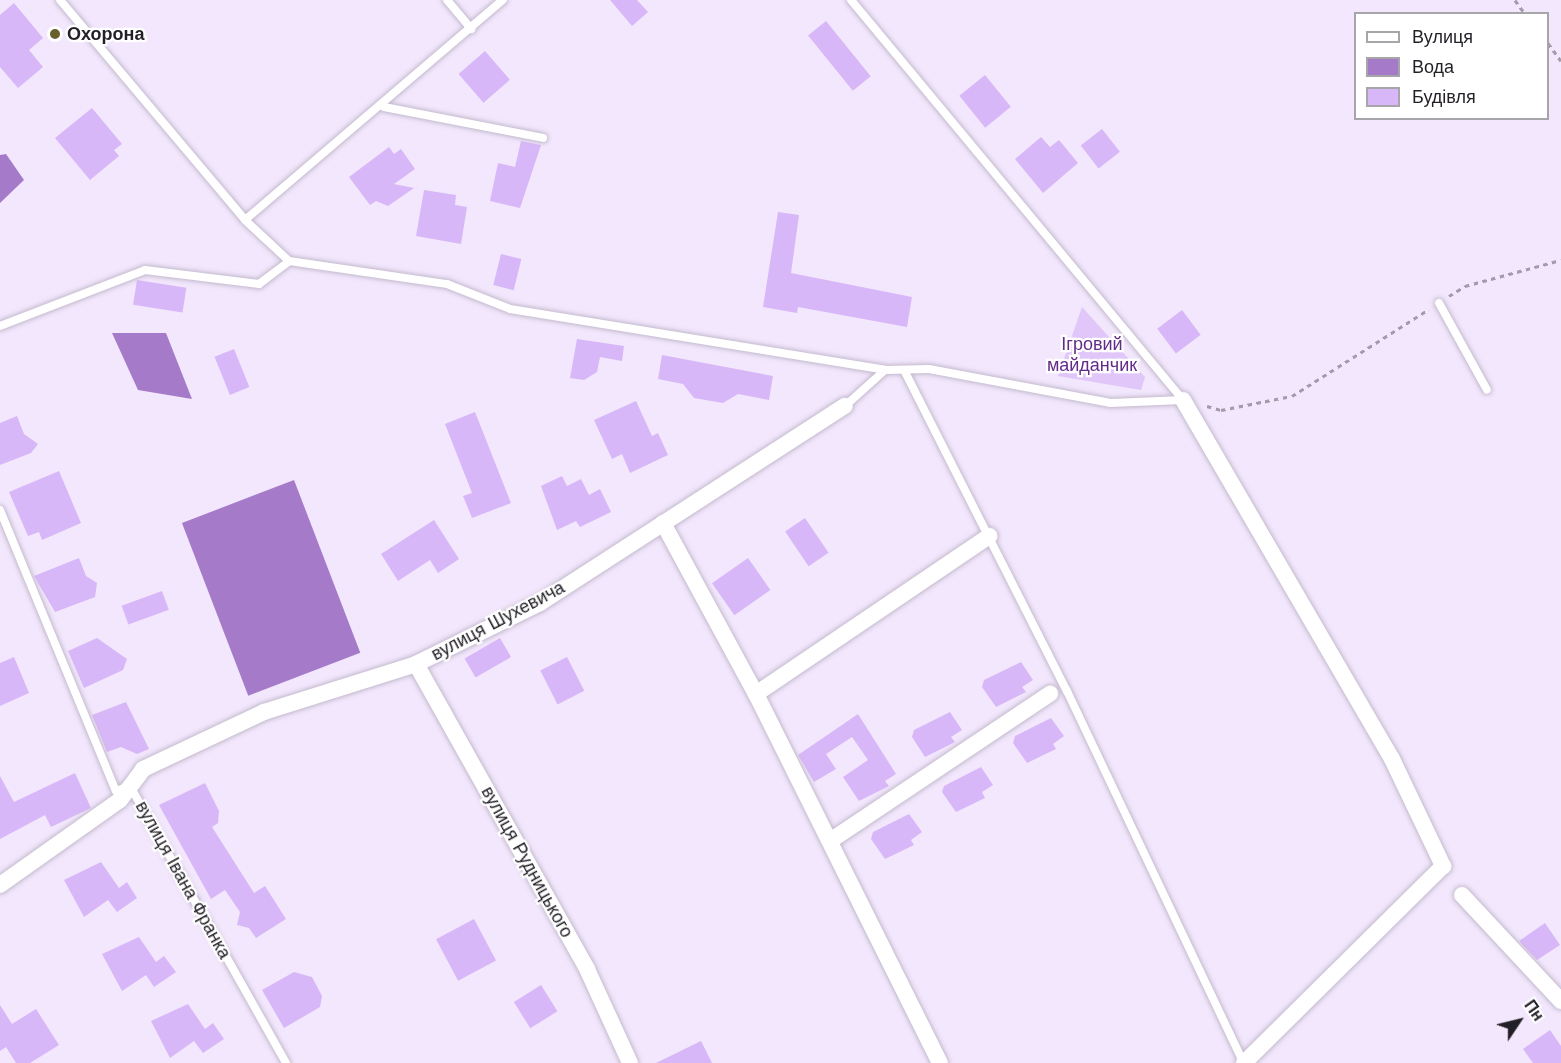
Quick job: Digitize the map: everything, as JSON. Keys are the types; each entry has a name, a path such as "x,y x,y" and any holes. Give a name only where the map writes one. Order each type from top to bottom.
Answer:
{"street":[{"path":"1183,400 1392,759 1443,866 1244,1063"},
{"name":"вулиця Шухевича","path":"0,885 120,800 143,769 264,712 416,664 540,603 845,406"},
{"path":"663,523 756,694 940,1063"},
{"path":"756,694 989,536"},
{"name":"вулиця Рудницького","path":"416,664 587,969 630,1063"},
{"path":"830,841 1050,694"},
{"path":"1462,895 1561,1001"}],"lane":[{"path":"60,0 245,220 289,261 447,284 510,309 885,370 905,372 929,369 1112,404 1183,400"},
{"path":"447,0 471,29"},
{"path":"245,220 384,107 503,0"},
{"path":"851,0 1183,400"},
{"path":"384,107 543,138"},
{"path":"0,326 145,270 259,284 289,261"},
{"path":"1439,303 1488,390"},
{"path":"845,406 885,370"},
{"path":"905,372 989,536 1244,1063"},
{"name":"вулиця Івана Франка","path":"0,510 116,791 130,786 286,1063"}],"path":[{"path":"1515,0 1524,12"},
{"path":"1549,44 1561,61"},
{"path":"1183,400 1221,410 1292,396 1465,286 1561,260"}],"green space":[{"name":"Ігровий майданчик","path":"1082,307 1145,377 1141,390 1058,376"}],"water":[{"path":"6,154 24,180 0,203 0,155"},
{"path":"112,333 166,333 192,399 138,390"},
{"path":"294,480 360,653 248,696 182,523"}],"building":[{"path":"610,0 637,0 648,12 632,26"},
{"path":"14,3 43,38 29,50 43,67 18,88 0,67 0,15"},
{"path":"826,21 871,76 853,91 808,35"},
{"path":"485,51 510,80 484,103 459,74"},
{"path":"985,75 1011,107 985,128 959,96"},
{"path":"92,108 122,144 114,150 119,156 90,180 55,138"},
{"path":"1102,129 1120,152 1099,168 1081,146"},
{"path":"1041,137 1050,147 1059,140 1078,163 1043,193 1015,159"},
{"path":"521,141 541,145 520,208 490,201 498,163 515,167"},
{"path":"389,147 394,154 401,149 415,169 394,184 414,188 388,206 376,201 370,205 349,177"},
{"path":"424,190 456,195 455,205 467,207 461,244 416,236"},
{"path":"778,212 799,215 791,273 912,297 907,327 798,307 797,313 763,307"},
{"path":"501,254 521,259 514,290 493,285"},
{"path":"137,280 186,288 182,313 133,305"},
{"path":"1182,310 1201,335 1176,353 1157,329"},
{"path":"577,339 624,346 622,361 600,357 597,372 584,380 570,378"},
{"path":"234,349 249,387 230,395 215,357"},
{"path":"662,355 773,376 769,400 738,394 723,403 694,398 683,384 658,379"},
{"path":"636,401 652,436 658,433 668,455 630,473 622,454 612,459 594,420"},
{"path":"475,412 511,503 472,518 463,496 472,493 445,424"},
{"path":"17,416 24,434 38,444 31,453 0,465 0,423"},
{"path":"59,471 81,523 42,540 39,532 28,536 9,492"},
{"path":"562,476 567,486 581,479 589,495 600,489 611,512 580,527 576,521 557,530 541,486"},
{"path":"805,518 828,553 809,566 785,531"},
{"path":"434,520 459,559 438,573 430,560 398,581 381,554"},
{"path":"79,558 86,576 97,583 95,597 55,612 34,576"},
{"path":"748,558 770,590 734,615 712,583"},
{"path":"162,591 169,610 128,625 122,606"},
{"path":"97,638 127,659 123,670 84,688 68,651"},
{"path":"500,638 511,657 475,678 464,658"},
{"path":"14,657 29,693 0,706 0,663"},
{"path":"567,657 584,691 558,704 540,671"},
{"path":"1021,662 1033,680 1022,687 1026,692 996,707 982,687 984,680"},
{"path":"126,702 149,749 137,754 121,747 107,752 92,715"},
{"path":"950,712 962,730 951,737 955,742 925,757 912,737 914,730"},
{"path":"858,714 896,774 885,781 889,786 859,801 843,777 868,760 852,737 826,754 836,769 814,782 798,755"},
{"path":"1051,718 1064,736 1053,744 1056,749 1027,763 1013,743 1015,736"},
{"path":"981,767 993,785 982,792 985,798 956,812 942,792 944,786"},
{"path":"75,773 91,808 51,827 45,815 0,839 0,776 14,802"},
{"path":"205,783 219,811 218,823 212,827 254,893 265,886 286,919 256,938 249,928 237,925 240,912 225,890 211,899 159,805"},
{"path":"909,814 922,832 911,840 914,845 885,859 871,839 873,832"},
{"path":"101,862 119,888 127,882 137,898 117,912 108,900 84,917 64,880"},
{"path":"474,919 496,960 458,981 436,939"},
{"path":"1545,923 1560,945 1537,960 1519,941"},
{"path":"139,937 156,962 164,956 176,972 154,987 146,975 122,991 102,954"},
{"path":"294,972 312,977 322,996 320,1007 284,1028 262,990"},
{"path":"541,985 557,1011 530,1028 514,1002"},
{"path":"188,1004 205,1029 213,1023 224,1039 203,1053 194,1041 170,1058 151,1021"},
{"path":"0,1005 12,1024 36,1009 59,1045 30,1063 16,1063 6,1047 0,1051"},
{"path":"1550,1030 1561,1046 1561,1063 1533,1063 1523,1049"},
{"path":"701,1041 712,1063 656,1063"}],"place":[{"name":"Охорона","path":"55,34"}]}
